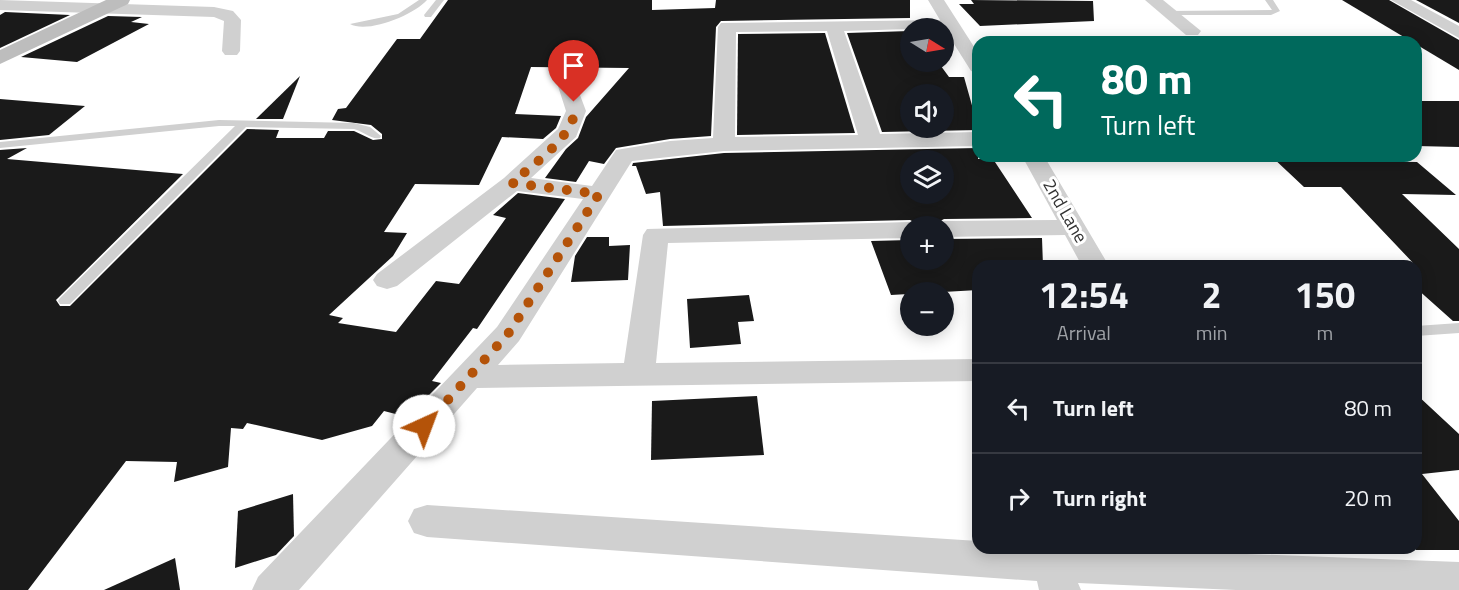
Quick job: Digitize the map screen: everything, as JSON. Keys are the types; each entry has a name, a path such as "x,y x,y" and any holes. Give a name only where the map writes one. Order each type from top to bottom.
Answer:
{"street":[{"path":"936,0 948,18"},
{"path":"1154,0 1192,31"},
{"path":"1399,0 1459,33"},
{"path":"0,5 112,4 214,12 227,15 234,20 231,51"},
{"path":"0,58 112,4"},
{"path":"724,144 727,27 900,25"},
{"path":"834,26 870,141"},
{"path":"954,27 972,57"},
{"path":"387,280 512,183 567,132 576,111 567,83"},
{"path":"273,590 508,334 624,155 670,148 724,144 972,139"},
{"name":"2nd Lane","path":"1036,162 1093,260"},
{"path":"512,183 599,194"},
{"path":"954,229 1075,227"},
{"path":"639,373 656,235 900,230"},
{"path":"469,377 972,370"},
{"path":"427,521 1056,567 1459,581"}],"lane":[{"path":"354,24 393,20 413,12 423,0"},
{"path":"428,15 440,0"},
{"path":"1169,13 1271,13 1276,11 1269,0"},
{"path":"0,145 219,123 354,126 366,129 376,136"},
{"path":"65,301 244,123"},
{"path":"1422,331 1459,328"}],"building":[{"path":"448,0 652,0 652,10 715,8 716,0 910,0 910,18 721,21 716,27 711,136 670,139 616,148 604,164 589,161 576,182 545,178 566,149 578,138 586,117 629,68 531,67 515,114 561,116 556,128 543,139 502,137 479,185 415,184 384,232 407,233 393,256 329,315 343,318 338,323 396,332 436,281 459,284 506,218 493,215 518,193 565,199 477,329 473,328 432,381 441,383 407,417 384,411 372,426 322,440 247,423 243,429 231,428 228,467 174,482 177,462 126,461 28,590 0,590 0,150 27,148 7,159 183,174 56,300 60,306 70,306 247,129 279,130 276,138 324,138 328,131 354,131 373,140 382,139 382,134 371,125 332,120 338,109 346,108 397,39 420,39"},
{"path":"971,0 1093,1 1094,21 980,26 959,4 974,4"},
{"path":"1342,0 1389,0 1459,40 1459,70 1422,48 1422,36 1402,36"},
{"path":"1416,0 1459,0 1459,23"},
{"path":"5,12 70,15 0,48 0,15"},
{"path":"108,16 142,17 131,22 149,24 77,62 21,57"},
{"path":"900,31 900,72 945,72 949,77 964,77 972,105 972,130 954,130 954,84 900,84 900,132 882,132 847,33"},
{"path":"825,33 855,133 737,135 738,34"},
{"path":"300,76 283,119 256,119"},
{"path":"0,99 85,106 49,135 0,140"},
{"path":"1422,101 1459,101 1459,147 1422,146"},
{"path":"972,148 972,162 995,162 1032,218 954,219 954,216 900,216 900,220 663,226 660,192 646,194 636,166 632,166 633,163 724,153"},
{"path":"1277,162 1417,162 1456,195 1402,194 1459,249 1459,321 1453,321 1422,293 1422,260 1410,260 1341,187 1304,187"},
{"path":"587,237 609,237 609,246 630,245 628,280 571,282 575,256"},
{"path":"1042,238 1043,260 972,260 972,290 954,291 954,282 900,282 900,294 891,295 871,241 900,240 900,270 954,270 954,239"},
{"path":"749,295 754,321 738,322 741,344 690,348 687,299"},
{"path":"757,396 764,455 651,460 652,401"},
{"path":"1422,400 1459,434 1459,470 1422,474"},
{"path":"1422,474 1459,521 1459,550 1422,550"},
{"path":"293,494 294,536 276,555 235,568 238,511"},
{"path":"175,558 180,590 104,590"}],"route":[{"path":"424,426 508,334 599,194 512,183 567,132 574,121 576,111 574,102"}]}
